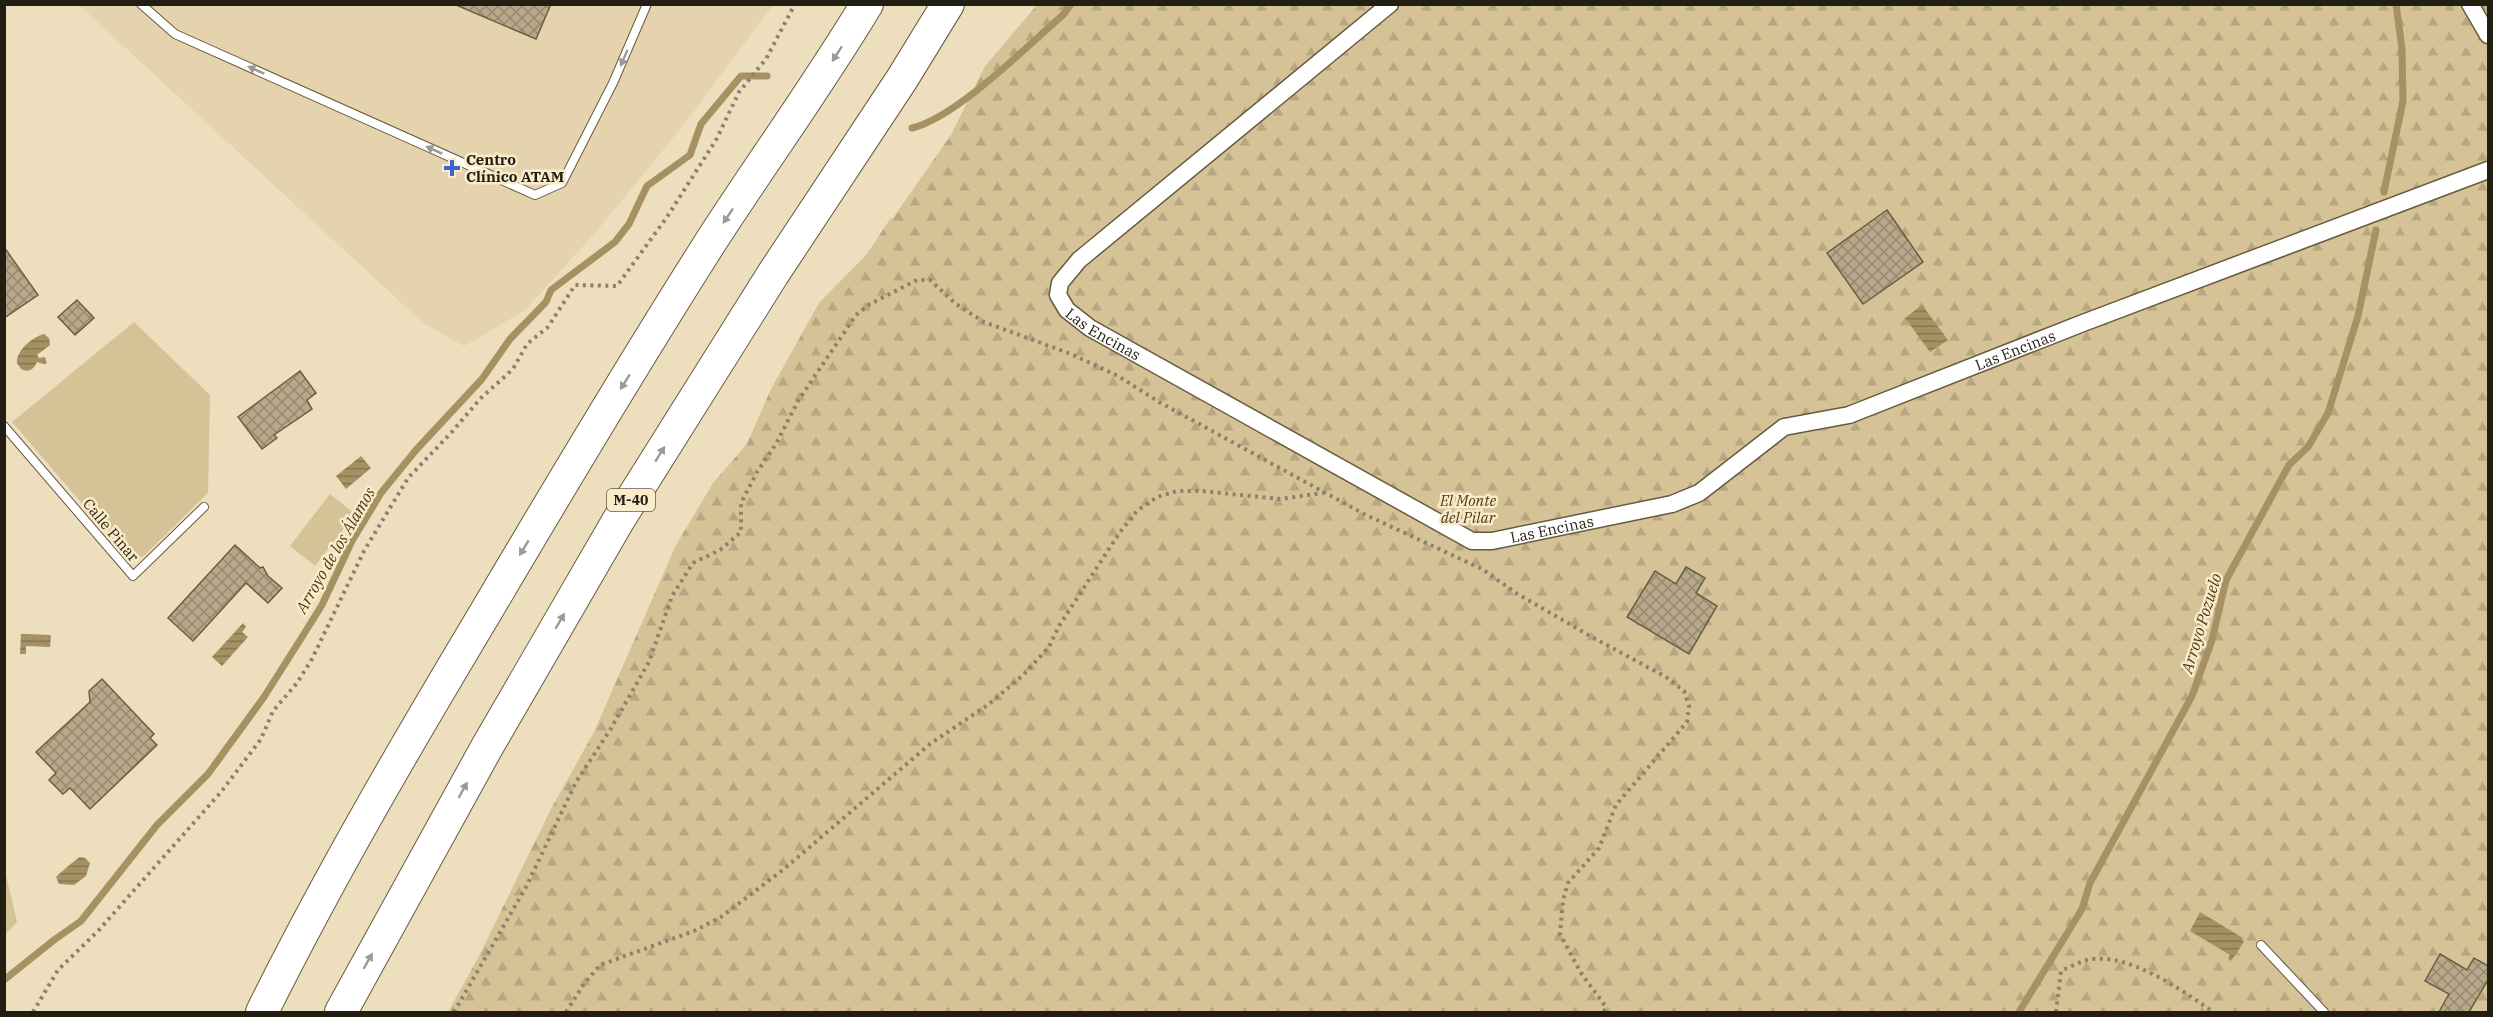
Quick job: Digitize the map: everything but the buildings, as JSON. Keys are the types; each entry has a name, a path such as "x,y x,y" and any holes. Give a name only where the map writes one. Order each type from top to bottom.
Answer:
{"highway":[{"path":"262,1012 302,931 416,730 560,487 709,245 839,50 867,4"},
{"name":"M-40","path":"341,1012 487,747 618,521 773,274 902,79 948,4"}],"street":[{"name":"Las Encinas","path":"1390,4 1079,260 1060,283 1058,295 1067,310 1090,328 1472,541 1492,541 1672,504 1700,494 1784,427 1849,415 2083,323 2488,170"},
{"path":"2470,4 2488,35"}],"lane":[{"path":"141,4 175,34 535,195 562,183 614,83 647,4"},
{"name":"Calle Pinar","path":"4,426 133,576 204,507"},
{"path":"2261,945 2324,1012"}],"path":[{"path":"33,1012 58,970 98,931 221,792 261,738 273,711 297,683 312,659 364,551 408,478 481,398 513,369 527,344 548,327 575,285 617,286 667,217 716,140 739,92 766,59 795,4"},
{"path":"454,1012 526,886 576,782 610,730 649,662 672,596 693,563 720,550 741,532 741,503 757,472 776,444 798,401 856,315 870,304 917,280 930,280 956,304 984,322 1071,354 1118,376 1159,402 1325,493 1393,528 1482,569 1590,636 1666,677 1684,691 1689,706 1687,722 1616,805 1599,848 1568,883 1563,900 1560,934 1581,974 1605,1007 1605,1012"},
{"path":"566,1012 584,984 600,965 694,931 721,916 784,869 930,744 989,704 1022,676 1049,647 1059,626 1120,532 1137,511 1157,497 1177,491 1202,490 1280,499 1325,493"},
{"path":"2056,1012 2061,971 2088,960 2122,960 2187,993 2213,1012"}],"shaded area":[{"name":"Centro Clínico ATAM","path":"79,5 773,5 686,122 596,232 524,311 464,346 422,322"},
{"path":"1922,305 1948,340 1930,352 1905,318"},
{"path":"44,334 49,338 50,345 37,355 39,358 45,357 47,363 37,362 31,370 21,369 17,358 22,349 30,341"},
{"path":"361,456 371,468 346,489 336,476"},
{"path":"243,623 246,627 242,632 248,637 222,666 212,657"},
{"path":"21,634 51,635 50,647 26,646 26,654 20,654"},
{"path":"80,857 90,863 86,876 74,885 59,884 56,877"},
{"path":"2200,912 2243,938 2244,942 2231,961 2228,959 2230,955 2190,931"}],"green space":[{"name":"El Monte del Pilar","path":"1037,5 2488,5 2488,1012 448,1012 477,960 551,809 594,732 676,545 713,483 747,444 771,389 819,303 867,254 951,135 985,66"},
{"path":"134,322 210,395 208,493 144,556 137,558 128,557 12,422"},
{"path":"330,494 355,514 315,566 290,546"},
{"path":"5,871 17,922 4,935"}],"waterway":[{"name":"Arroyo de los Álamos","path":"912,128 950,110 970,96 1064,14 1071,4"},
{"name":"Arroyo Pozuelo","path":"2384,192 2403,101 2402,49 2396,4"},
{"name":"Arroyo de los Álamos","path":"4,980 81,921 157,825 208,774 264,697 322,605 352,541 381,493 416,450 482,379 510,339 546,302 551,290 615,242 629,224 647,186 690,155 701,124 741,76 767,76"},
{"name":"Arroyo Pozuelo","path":"2019,1012 2082,909 2090,883 2192,696 2212,640 2226,580 2289,465 2308,447 2328,413 2358,316 2376,230"}],"place":[{"name":"Centro Clínico ATAM","path":"452,168"}]}
